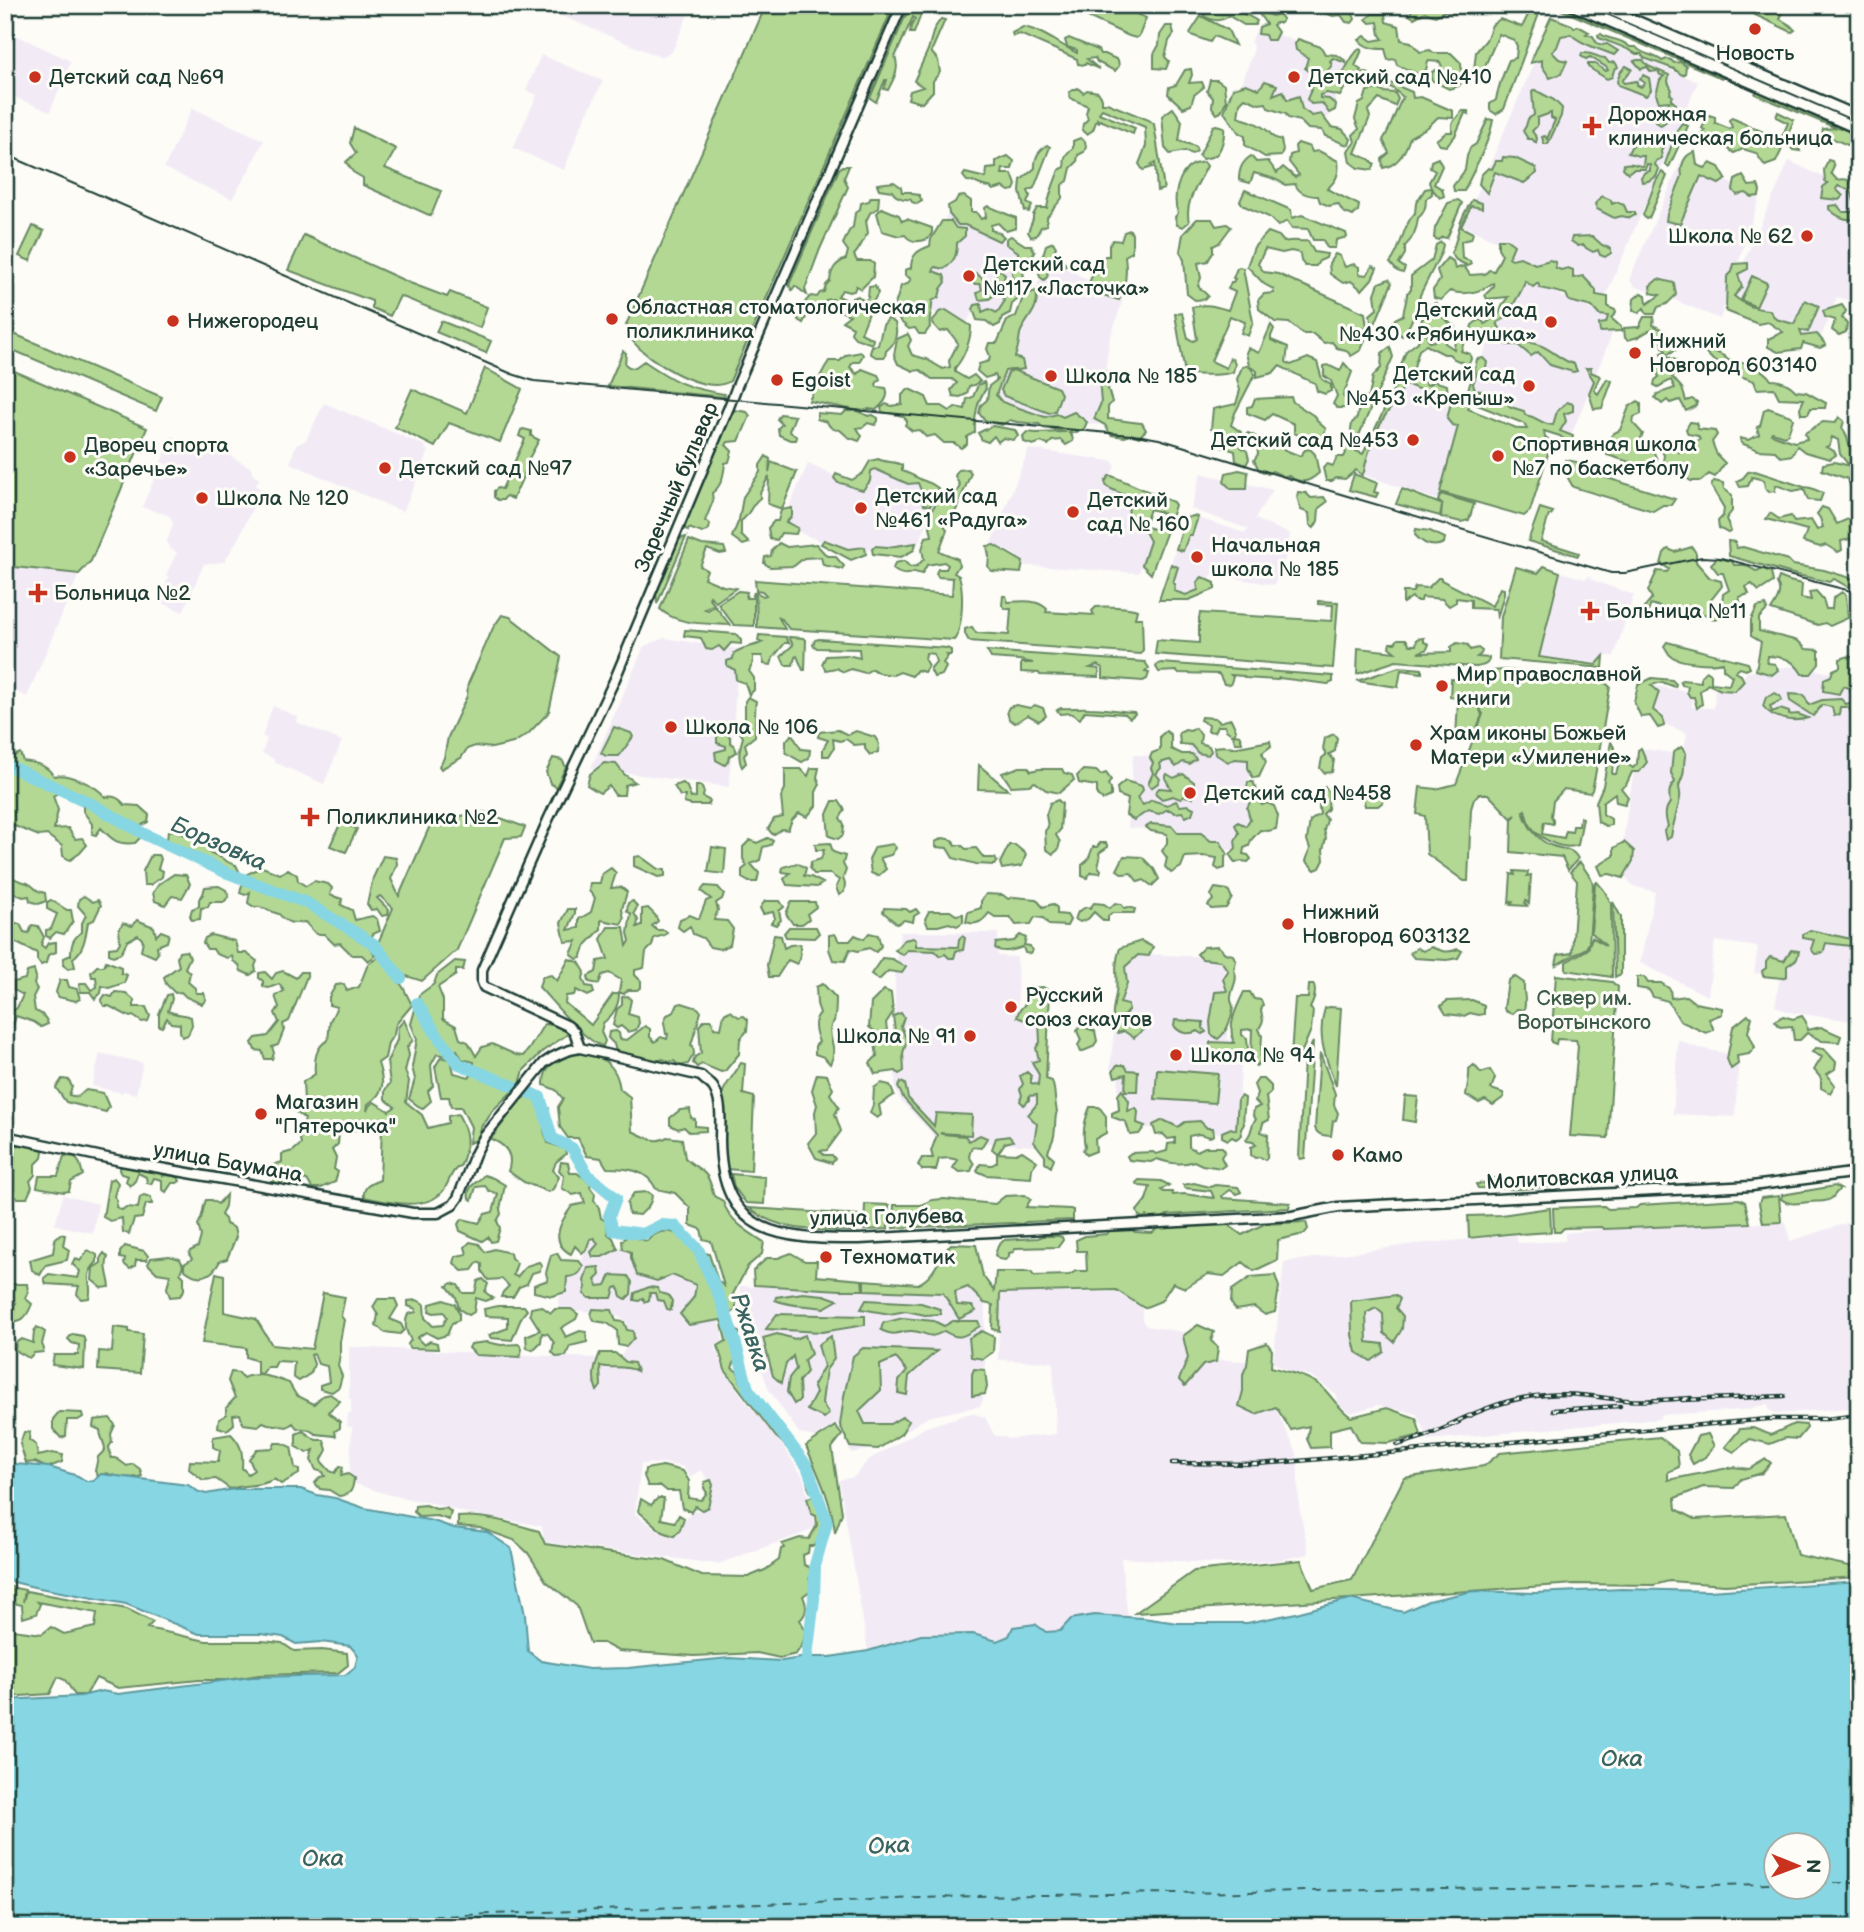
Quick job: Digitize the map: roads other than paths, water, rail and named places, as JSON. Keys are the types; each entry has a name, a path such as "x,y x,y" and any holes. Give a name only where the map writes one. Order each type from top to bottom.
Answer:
{"main road":[{"path":"1572,5 1859,129"},
{"path":"1599,5 1859,117"}],"street":[{"name":"Заречный бульвар","path":"580,1048 568,1026 489,990 482,982 481,976 548,820 618,671 737,386 902,5"},
{"name":"улица Баумана","path":"5,1136 121,1161 413,1213 432,1214 453,1205 485,1137 544,1063 568,1050 580,1048"},
{"name":"улица Голубева","path":"580,1048 701,1076 713,1087 718,1101 720,1157 728,1189 736,1205 751,1220 784,1235 818,1239 859,1239 1292,1216 1307,1213"},
{"name":"Молитовская улица","path":"1307,1213 1338,1208 1752,1186 1859,1172"}],"water":[{"name":"Ока","path":"5,1463 49,1467 86,1481 93,1481 101,1474 188,1485 206,1494 234,1489 301,1489 364,1508 433,1521 454,1528 487,1532 511,1548 525,1615 528,1651 541,1661 589,1669 729,1658 782,1661 830,1657 868,1651 921,1635 973,1634 997,1641 1009,1636 1013,1627 1035,1624 1046,1632 1060,1631 1071,1619 1094,1615 1178,1623 1247,1623 1350,1599 1403,1612 1428,1601 1473,1591 1709,1591 1859,1581 1859,1927 5,1927 5,1700 81,1696 102,1691 118,1694 252,1677 345,1675 355,1667 358,1655 350,1646 321,1642 296,1644 283,1637 261,1634 199,1634 126,1604 5,1580"}],"waterway":[{"name":"Борзовка","path":"5,764 90,803 146,835 225,872 307,903 374,944 401,978"},
{"name":"Ржавка","path":"417,1003 459,1064 540,1097 552,1138 572,1148 587,1174 616,1198 609,1216 613,1230 643,1234 661,1225 675,1226 698,1249 722,1303 748,1389 807,1466 827,1522 815,1565 814,1599 805,1673"}],"tram line":[{"path":"5,154 512,374 534,381 1142,436 1611,573 1625,573 1702,557 1721,558 1859,593"}],"railway":[{"path":"1449,1425 1496,1405 1533,1396 1566,1394 1642,1401 1691,1398"},
{"path":"1682,1400 1784,1396"},
{"path":"1553,1410 1620,1406"},
{"path":"1172,1463 1257,1464 1768,1419 1826,1419 1859,1415"},
{"path":"1397,1445 1459,1422"}],"place":[{"name":"Новость","path":"1755,29"},
{"name":"Детский сад №69","path":"35,77"},
{"name":"Детский сад №410","path":"1294,77"},
{"name":"Дорожная клиническая больница","path":"1592,126"},
{"name":"Школа № 62","path":"1807,236"},
{"name":"Детский сад №117 «Ласточка»","path":"969,276"},
{"name":"Областная стоматологическая поликлиника","path":"612,319"},
{"name":"Нижегородец","path":"173,321"},
{"name":"Детский сад №430 «Рябинушка»","path":"1551,322"},
{"name":"Нижний Новгород 603140","path":"1635,353"},
{"name":"Школа № 185","path":"1051,376"},
{"name":"Egoist","path":"777,380"},
{"name":"Детский сад №453 «Крепыш»","path":"1529,386"},
{"name":"Детский сад №453","path":"1413,440"},
{"name":"Спортивная школа №7 по баскетболу","path":"1498,456"},
{"name":"Дворец спорта «Заречье»","path":"70,457"},
{"name":"Детский сад №97","path":"385,468"},
{"name":"Школа № 120","path":"202,498"},
{"name":"Детский сад №461 «Радуга»","path":"861,508"},
{"name":"Детский сад № 160","path":"1073,512"},
{"name":"Начальная школа № 185","path":"1197,557"},
{"name":"Больница №2","path":"38,593"},
{"name":"Больница №11","path":"1590,611"},
{"name":"Мир православной книги","path":"1442,686"},
{"name":"Школа № 106","path":"671,727"},
{"name":"Храм иконы Божьей Матери «Умиление»","path":"1416,745"},
{"name":"Детский сад №458","path":"1190,793"},
{"name":"Поликлиника №2","path":"310,817"},
{"name":"Нижний Новгород 603132","path":"1288,924"},
{"name":"Русский союз скаутов","path":"1011,1007"},
{"name":"Школа № 91","path":"970,1036"},
{"name":"Школа № 94","path":"1176,1055"},
{"name":"Магазин \"Пятерочка\"","path":"261,1114"},
{"name":"Камо","path":"1338,1155"},
{"name":"Техноматик","path":"826,1257"}],"park label":[{"name":"Сквер им. Воротынского","path":"1584,1010"}]}
